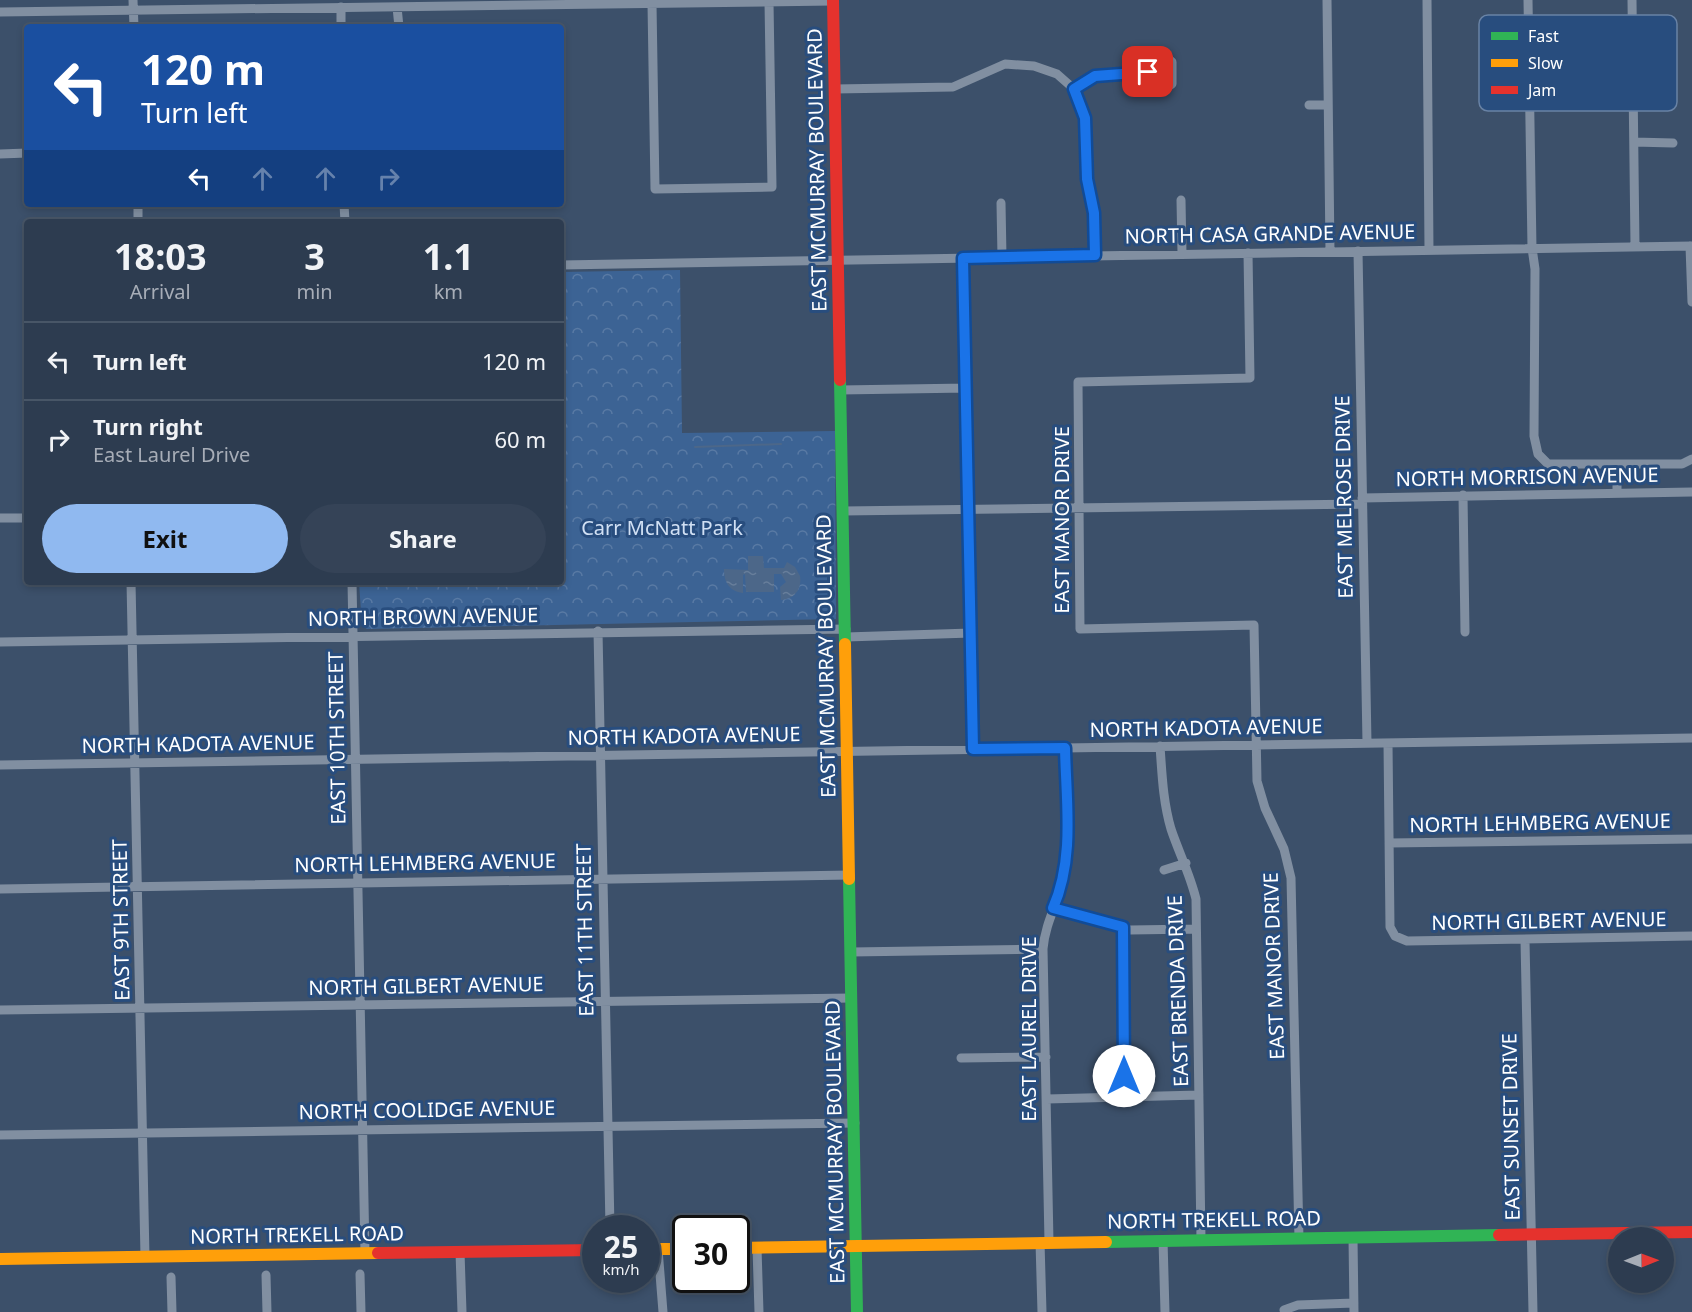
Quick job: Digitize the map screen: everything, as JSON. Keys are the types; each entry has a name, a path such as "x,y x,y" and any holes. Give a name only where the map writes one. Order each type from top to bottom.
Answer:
{"main road":[{"name":"EAST MCMURRAY BOULEVARD","path":"833,1 857,1312"},
{"name":"NORTH TREKELL ROAD","path":"750,1248 1692,1232"},
{"name":"NORTH TREKELL ROAD","path":"0,1259 582,1250"}],"street":[{"path":"1327,0 1330,251"},
{"path":"1427,0 1430,250"},
{"path":"1528,0 1528,15"},
{"path":"0,12 133,5 276,4 341,7 403,4 833,1"},
{"path":"652,4 655,189 667,189 772,187 769,2"},
{"path":"400,24 403,4"},
{"path":"133,5 134,24"},
{"path":"341,7 341,24"},
{"path":"835,89 953,87 1005,64 1035,66 1058,74 1074,89 1085,118 1087,179 1094,213 1095,255"},
{"path":"1074,89 1095,76 1148,72"},
{"path":"1309,105 1328,105"},
{"path":"1530,111 1532,248 1535,269 1534,436 1538,454 1548,464 1682,464 1692,459"},
{"path":"1633,111 1635,246"},
{"path":"1634,142 1673,143"},
{"path":"0,154 24,153"},
{"path":"1181,200 1182,254"},
{"path":"1001,203 1002,257"},
{"path":"1691,246 1692,302"},
{"name":"NORTH CASA GRANDE AVENUE","path":"564,265 1691,246"},
{"name":"EAST MELROSE DRIVE","path":"1358,251 1367,743"},
{"name":"EAST MANOR DRIVE","path":"1248,253 1250,378 1078,382 1080,630 1254,625 1257,781 1265,808 1284,849 1291,878 1299,1239"},
{"path":"963,258 973,749"},
{"path":"840,390 967,388"},
{"path":"1617,464 1617,493"},
{"name":"NORTH MORRISON AVENUE","path":"843,511 1079,508 1362,501 1463,495 1692,492"},
{"path":"1463,495 1466,632"},
{"path":"0,518 24,518"},
{"name":"EAST 9TH STREET","path":"131,585 145,1257"},
{"name":"EAST 10TH STREET","path":"352,585 365,1253"},
{"name":"NORTH BROWN AVENUE","path":"0,642 598,631 971,633"},
{"name":"EAST 11TH STREET","path":"598,631 609,1215"},
{"name":"NORTH KADOTA AVENUE","path":"0,765 1692,738"},
{"path":"1388,743 1389,843"},
{"name":"EAST BRENDA DRIVE","path":"1160,746 1165,800 1171,829 1196,899 1201,1240"},
{"name":"EAST LAUREL DRIVE","path":"1042,1312 1047,1100 1043,949 1044,932 1064,878 1067,859 1065,748"},
{"name":"NORTH LEHMBERG AVENUE","path":"1389,843 1692,839"},
{"name":"NORTH GILBERT AVENUE","path":"1389,843 1390,927 1395,936 1407,941 1525,941 1692,936"},
{"path":"1164,870 1185,863"},
{"name":"NORTH LEHMBERG AVENUE","path":"0,889 850,875"},
{"path":"1053,908 1130,930 1196,929"},
{"path":"1123,927 1124,1097"},
{"name":"EAST SUNSET DRIVE","path":"1525,941 1533,1312"},
{"path":"851,952 1043,949"},
{"name":"NORTH GILBERT AVENUE","path":"0,1010 852,998"},
{"path":"961,1058 1046,1057"},
{"path":"1047,1100 1199,1095"},
{"name":"NORTH COOLIDGE AVENUE","path":"0,1135 855,1122"},
{"path":"1284,1311 1298,1305 1354,1308 1353,1238"},
{"path":"1163,1240 1166,1312"},
{"path":"757,1248 759,1312"},
{"path":"460,1252 462,1312"},
{"path":"360,1274 361,1312"},
{"path":"266,1275 267,1312"},
{"path":"171,1277 172,1312"},
{"path":"660,1293 663,1312"}],"green space":[{"name":"Carr McNatt Park","path":"680,270 682,433 835,431 836,619 367,629 362,626 359,585 564,585 564,272"}],"water":[{"path":"748,556 763,556 764,568 784,568 787,562 795,567 800,576 799,589 790,598 781,600 780,587 786,582 781,574 774,574 774,592 746,592 745,574 743,575 743,593 731,588 726,582 724,569 748,570"}],"waterway":[{"path":"695,447 781,444"}],"traffic: fast":[{"path":"840,380 845,644"},
{"path":"849,879 857,1312"},
{"path":"1106,1242 1499,1235"}],"traffic: slow":[{"path":"845,644 849,879"},
{"path":"750,1248 1106,1242"},
{"path":"660,1249 672,1249"},
{"path":"0,1259 378,1253"}],"traffic: jam":[{"path":"833,0 840,380"},
{"path":"1499,1235 1692,1232"},
{"path":"378,1253 582,1250"}],"route":[{"path":"1124,1076 1123,927 1053,908 1064,878 1067,859 1065,748 973,749 963,258 1095,255 1094,213 1087,179 1085,118 1074,89 1086,79 1095,76 1148,72"}]}
